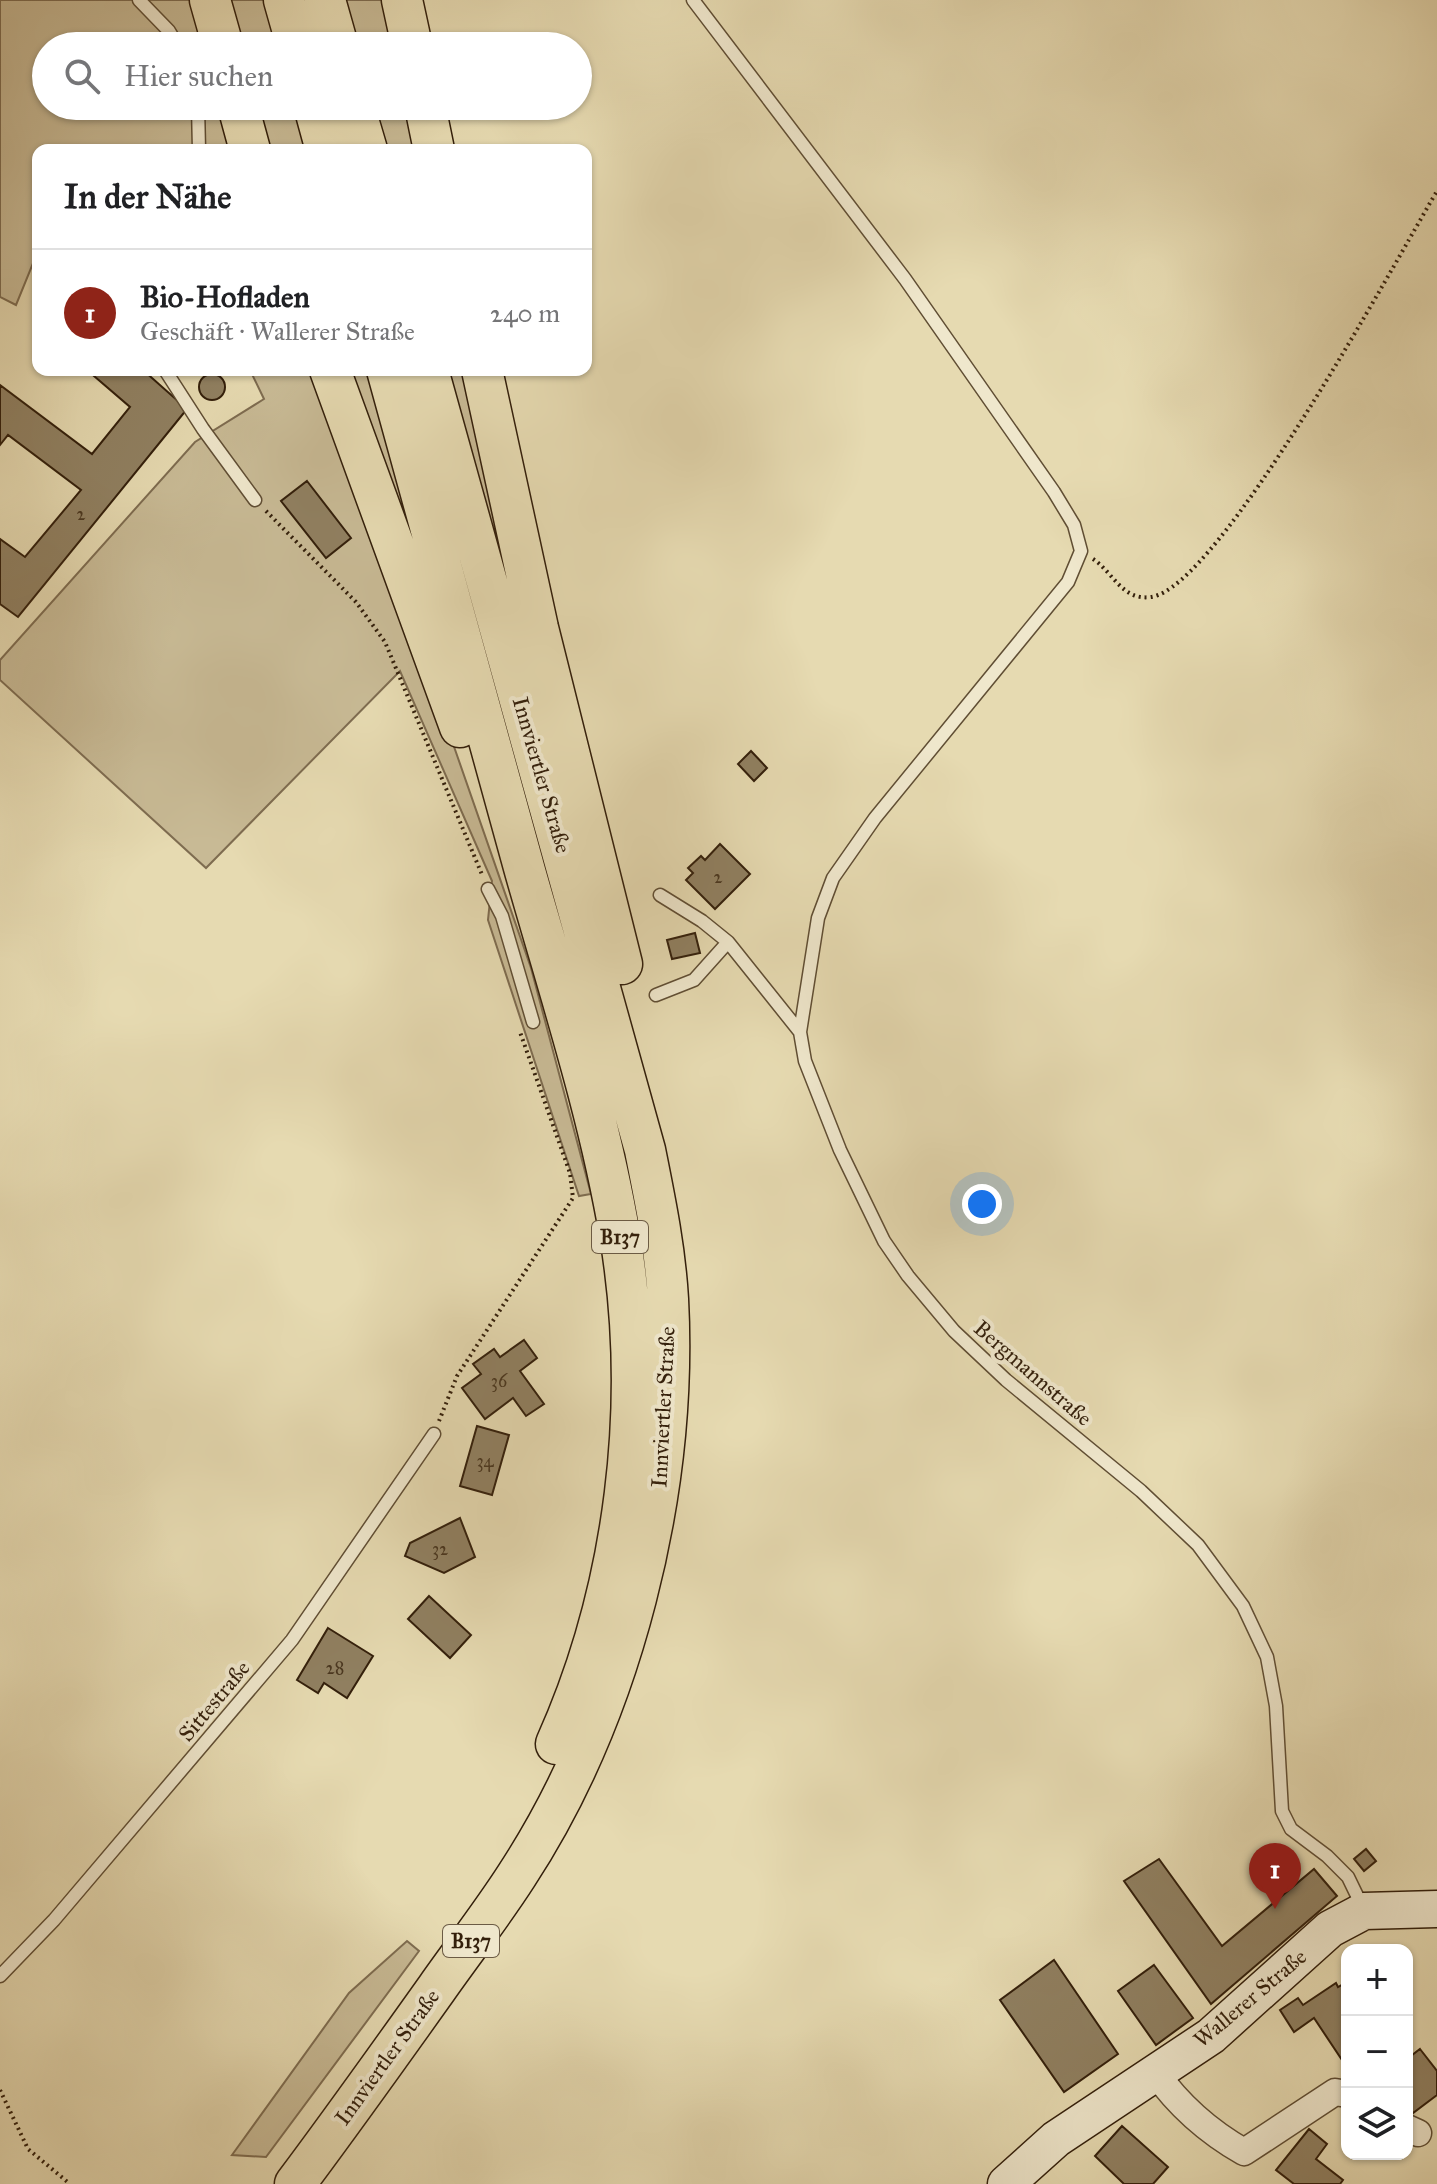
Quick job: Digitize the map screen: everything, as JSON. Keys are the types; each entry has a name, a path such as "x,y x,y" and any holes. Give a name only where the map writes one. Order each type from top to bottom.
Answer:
{"main road":[{"path":"210,0 219,32"},
{"path":"284,0 293,32"},
{"path":"325,0 334,32"},
{"path":"402,0 409,32"},
{"path":"242,120 248,144"},
{"path":"318,120 324,144"},
{"path":"358,120 365,144"},
{"path":"428,120 433,144"},
{"path":"332,376 496,828 527,876"},
{"name":"Innviertler Straße","path":"264,2184 436,1951 489,1873 533,1795 568,1717 604,1607 625,1496 628,1453 631,1378 627,1300 620,1237 607,1171 389,376"},
{"name":"Innviertler Straße","path":"295,2184 518,1874 557,1804 593,1729 622,1652 643,1571 660,1485 669,1377 668,1299 661,1228 624,1067 430,376"},
{"path":"483,376 538,628 627,981 624,1067"}],"street":[{"name":"Wallerer Straße","path":"1006,2184 1056,2139 1211,2036 1330,1929 1364,1911 1437,1909"},
{"path":"1155,2072 1166,2088 1212,2133 1244,2152 1335,2092 1341,2093"}],"lane":[{"path":"139,0 170,32"},
{"path":"693,0 905,279 1054,492 1074,525 1081,551"},
{"path":"198,120 199,144"},
{"path":"169,376 255,500"},
{"name":"Bergmannstraße","path":"1081,551 1068,582 875,818 833,878 818,918 800,1032 805,1061 840,1150 884,1241 908,1276 954,1331 1006,1380 1141,1491 1198,1545 1243,1606 1267,1657 1276,1706 1282,1811 1291,1829 1327,1856 1348,1877 1364,1911"},
{"path":"488,889 502,916 533,1022"},
{"path":"660,895 702,921 728,942 800,1032"},
{"path":"656,995 694,980 728,942"},
{"name":"Sittestraße","path":"0,1976 54,1920 292,1640 434,1434"}],"path":[{"path":"1081,551 1104,566 1123,591 1140,598 1155,597 1191,571 1253,496 1325,384 1437,191"},
{"path":"255,500 356,602 385,642 488,889"},
{"path":"434,1434 457,1376 573,1198 570,1173 518,1024"},
{"path":"0,2090 28,2149 70,2184"}],"shaded area":[{"path":"0,0 205,0 215,32 32,32 32,120 241,120 249,144 32,144 32,266 16,305 0,297"},
{"path":"220,0 268,0 277,32 229,32"},
{"path":"342,0 390,0 398,32 351,32"},
{"path":"255,120 302,120 309,144 263,144"},
{"path":"375,120 417,120 423,144 381,144"},
{"path":"253,376 325,376 531,968 591,1194 579,1196 488,920 492,881 400,671 206,868 0,680 0,660 195,442 264,399"},
{"path":"340,376 376,376 479,737"},
{"path":"445,376 473,376 587,868"},
{"path":"407,1941 419,1951 266,2157 232,2155 349,1993"}],"building":[{"path":"94,376 150,376 187,409 18,617 0,604 0,539 25,557 81,490 8,435 0,445 0,385 92,454 130,407"},
{"path":"206,376 218,376 224,382 224,392 217,399 207,399 200,392 200,382"},
{"path":"307,481 351,538 326,558 281,501"},
{"path":"751,751 767,768 754,781 738,764"},
{"path":"720,844 750,874 715,909 686,880 693,873 688,868 701,856 705,860"},
{"path":"695,933 700,953 672,959 667,940"},
{"path":"524,1340 537,1358 520,1371 544,1404 526,1416 513,1398 485,1419 462,1388 481,1374 473,1364 494,1349 500,1357"},
{"path":"477,1426 509,1435 492,1495 460,1486"},
{"path":"460,1518 475,1557 444,1573 405,1556 410,1543"},
{"path":"429,1596 471,1635 450,1658 408,1619"},
{"path":"328,1628 373,1656 347,1698 324,1683 318,1693 297,1680"},
{"path":"1366,1849 1376,1861 1364,1871 1354,1859"},
{"path":"1159,1859 1222,1946 1314,1869 1337,1896 1211,2004 1124,1881"},
{"path":"1054,1960 1118,2054 1064,2092 1000,2000"},
{"path":"1154,1965 1193,2018 1156,2045 1118,1991"},
{"path":"1336,1983 1338,1987 1341,1985 1341,2058 1314,2018 1294,2032 1280,2010 1298,1998 1303,2005"},
{"path":"1420,2049 1437,2071 1437,2095 1413,2113 1413,2088 1413,2054"},
{"path":"1122,2126 1168,2167 1153,2184 1124,2184 1095,2156"},
{"path":"1309,2129 1327,2144 1316,2159 1343,2180 1340,2184 1294,2184 1276,2170"}],"place":[{"name":"Bio-Hofladen","path":"1275,1909"}]}
